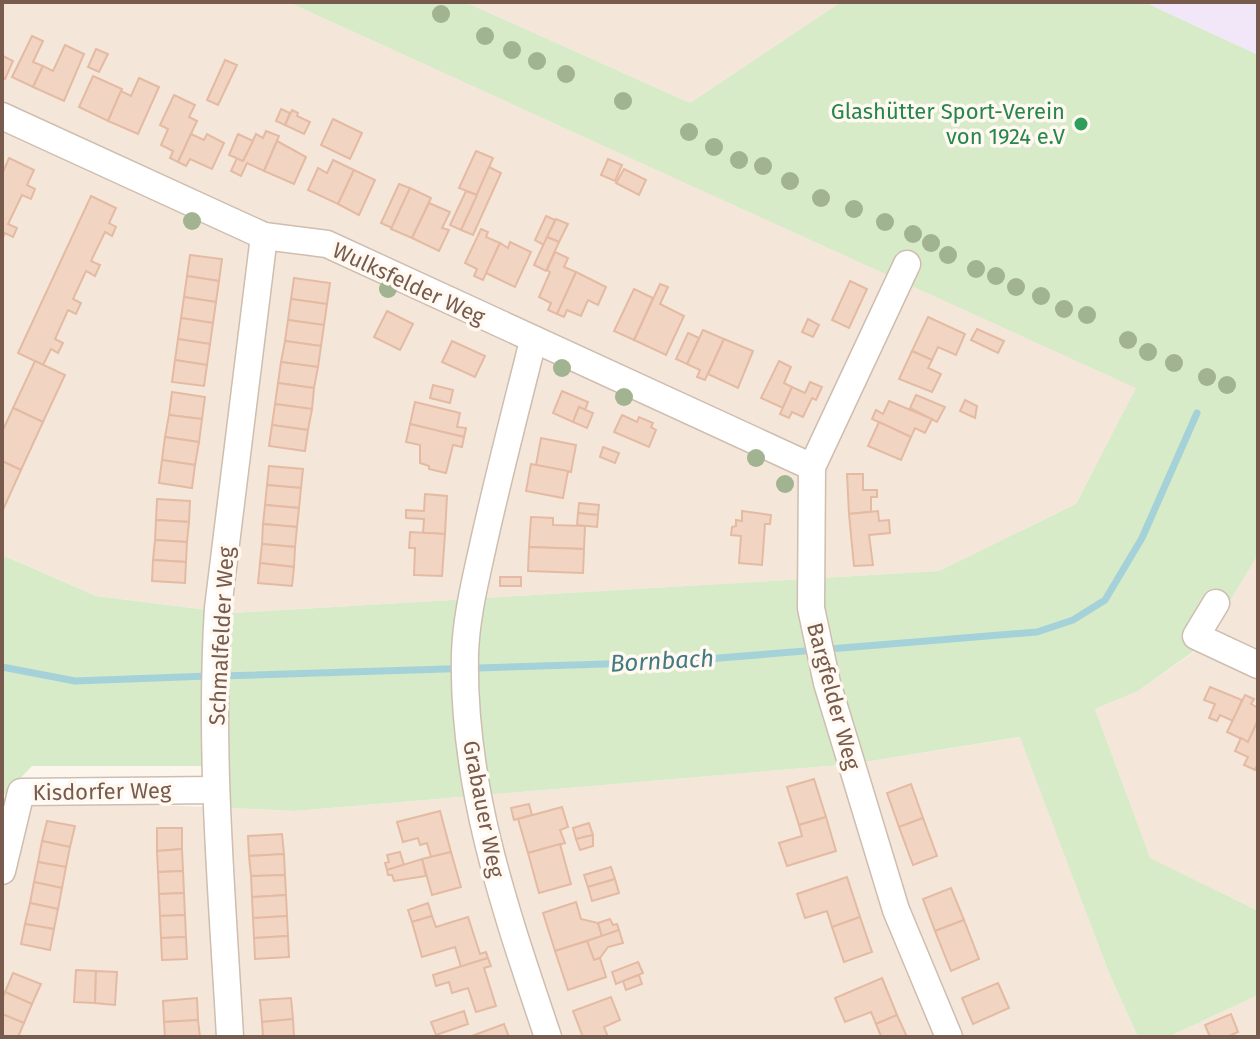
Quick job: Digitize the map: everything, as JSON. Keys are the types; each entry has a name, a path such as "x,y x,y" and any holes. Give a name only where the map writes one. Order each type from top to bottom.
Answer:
{"street":[{"name":"Wulksfelder Weg","path":"2,116 264,236 327,244 812,467"},
{"name":"Schmalfelder Weg","path":"230,1037 216,790 215,660 220,594 264,236"},
{"name":"Bargfelder Weg","path":"907,264 812,467 811,608 822,664 896,910 949,1037"},
{"name":"Grabauer Weg","path":"533,341 476,579 465,652 465,681 469,751 475,790 505,909 548,1037"},
{"path":"1216,603 1196,636 1258,665"},
{"name":"Kisdorfer Weg","path":"2,871 21,792 216,790"}],"shaded area":[{"path":"2,2 288,2 1137,387 1076,504 939,571 232,613 96,596 6,556 2,568"},
{"path":"465,2 841,2 690,103"},
{"path":"1144,2 1258,2 1258,55"},
{"path":"1258,555 1258,911 1150,859 1095,709 1138,691 1204,645"},
{"path":"1021,737 1109,973 1138,1037 2,1037 2,798 295,811 852,764"},
{"path":"1258,995 1258,1037 1168,1037"}],"green space":[{"path":"288,2 465,2 690,103 841,2 1144,2 1258,55 1258,555 1204,644 1138,691 1095,709 1150,858 1258,911 1258,995 1168,1037 1138,1037 1109,973 1020,737 852,764 295,811 231,808 227,766 32,766 2,797 2,568 5,556 96,596 232,613 939,571 1076,504 1136,388"}],"building":[{"path":"32,36 43,41 33,62 43,66 33,87 12,77"},
{"path":"65,45 84,54 64,101 33,87 43,66 53,71"},
{"path":"96,49 108,54 99,72 88,67"},
{"path":"3,56 13,61 5,79 2,77"},
{"path":"225,60 237,65 218,105 207,100"},
{"path":"93,76 122,89 108,121 79,107"},
{"path":"139,78 159,87 138,134 108,121 121,91 131,96"},
{"path":"174,95 195,105 189,117 197,121 178,162 170,158 173,151 161,145 168,129 160,125"},
{"path":"281,109 290,113 285,125 276,121"},
{"path":"292,110 310,122 304,134 285,125"},
{"path":"333,119 362,133 350,159 321,145"},
{"path":"266,131 279,136 264,171 247,163 241,176 231,171 237,158 243,161 256,134 263,138"},
{"path":"191,134 204,140 207,134 224,143 212,169 190,159 186,166 178,162"},
{"path":"238,134 253,141 243,161 229,155"},
{"path":"277,141 306,157 294,184 264,171"},
{"path":"476,151 493,158 477,195 459,188"},
{"path":"9,158 34,170 27,185 35,189 31,199 22,195 8,224 17,228 13,237 5,233 2,239 2,174"},
{"path":"608,159 622,165 615,181 601,175"},
{"path":"333,160 354,170 338,204 308,190 318,168 327,173"},
{"path":"489,167 501,173 473,235 461,230"},
{"path":"624,169 646,180 639,195 616,183"},
{"path":"354,170 375,180 359,215 338,204"},
{"path":"399,184 410,188 392,228 381,223"},
{"path":"410,188 431,198 412,238 391,229"},
{"path":"466,191 477,195 461,230 450,225"},
{"path":"91,196 116,208 109,223 116,227 112,236 105,232 91,261 100,265 95,276 86,271 73,299 81,303 76,314 68,310 55,339 63,343 58,353 51,349 43,365 18,353"},
{"path":"429,203 450,212 442,228 449,230 439,251 412,238"},
{"path":"546,216 555,220 544,245 535,240"},
{"path":"556,219 568,224 559,242 547,237"},
{"path":"481,229 488,232 486,237 500,243 483,280 474,276 477,269 465,263"},
{"path":"547,237 559,242 546,271 534,265"},
{"path":"510,242 531,252 515,287 486,273 500,243 508,248"},
{"path":"555,252 568,258 564,267 576,272 557,314 548,310 551,303 539,297"},
{"path":"190,255 222,259 219,281 187,276"},
{"path":"576,272 606,287 598,305 588,300 581,316 567,310 564,317 557,314"},
{"path":"187,276 219,281 216,302 184,297"},
{"path":"294,278 330,283 327,304 291,299"},
{"path":"850,281 867,289 849,328 832,320"},
{"path":"660,284 668,287 660,304 684,316 666,355 634,340"},
{"path":"634,289 653,298 634,340 614,331"},
{"path":"184,297 216,302 213,323 181,318"},
{"path":"291,299 327,304 324,325 288,320"},
{"path":"387,311 413,324 400,350 374,337"},
{"path":"928,317 965,334 956,355 938,347 932,360 912,351"},
{"path":"181,318 213,323 210,344 178,339"},
{"path":"808,319 819,325 813,337 802,332"},
{"path":"288,320 324,325 321,346 285,341"},
{"path":"977,329 1004,341 998,353 971,340"},
{"path":"703,330 724,339 705,380 697,377 700,370 687,364"},
{"path":"688,333 699,338 687,364 676,359"},
{"path":"178,339 210,344 207,365 175,360"},
{"path":"724,339 753,351 738,388 708,374"},
{"path":"285,341 321,346 318,367 281,362"},
{"path":"452,341 485,356 475,377 442,362"},
{"path":"912,351 932,360 928,368 941,374 932,392 899,379"},
{"path":"175,360 207,365 204,386 172,382"},
{"path":"35,361 65,375 43,422 13,408"},
{"path":"779,361 791,367 784,383 792,387 783,408 761,398"},
{"path":"281,362 318,367 314,388 278,383"},
{"path":"810,382 822,387 816,400 812,398 803,417 792,412 789,418 780,414 792,387 805,393"},
{"path":"278,383 314,388 312,409 275,404"},
{"path":"433,385 453,390 450,403 430,398"},
{"path":"562,391 588,402 585,410 579,407 573,422 553,413"},
{"path":"172,392 205,397 202,419 169,415"},
{"path":"916,395 945,407 937,422 910,408"},
{"path":"965,400 977,406 975,418 960,411"},
{"path":"889,401 932,419 925,433 915,428 911,437 872,419 876,410 883,414"},
{"path":"415,402 460,413 457,427 466,428 464,437 410,424"},
{"path":"275,404 312,409 308,430 272,425"},
{"path":"579,407 593,413 587,428 573,422"},
{"path":"13,408 43,422 21,470 2,461 2,432"},
{"path":"169,415 202,419 199,442 165,437"},
{"path":"622,415 637,422 639,417 653,423 651,427 656,430 649,447 614,432"},
{"path":"879,422 911,437 901,460 868,446"},
{"path":"410,424 464,437 462,447 453,445 446,473 420,463 420,445 406,442"},
{"path":"272,425 308,430 305,451 269,446"},
{"path":"165,437 199,442 195,465 162,460"},
{"path":"541,438 576,445 571,472 536,465"},
{"path":"603,447 619,453 615,463 600,457"},
{"path":"162,460 195,465 192,488 159,483"},
{"path":"2,461 21,470 2,512"},
{"path":"531,464 568,471 563,498 526,491"},
{"path":"269,466 303,469 301,488 267,485"},
{"path":"847,474 863,474 863,490 877,490 877,497 871,497 871,512 849,514"},
{"path":"267,485 301,488 299,508 265,505"},
{"path":"425,494 447,496 445,534 423,533 424,519 406,518 406,510 424,511"},
{"path":"157,499 190,501 189,522 156,520"},
{"path":"579,503 599,505 598,515 578,514"},
{"path":"265,505 299,508 297,527 263,524"},
{"path":"742,511 771,515 770,524 765,524 762,565 739,563 741,536 731,535 736,520 742,521"},
{"path":"878,511 879,521 889,520 890,533 869,535 873,565 854,566 849,514"},
{"path":"578,513 598,515 597,527 577,525"},
{"path":"531,517 553,518 553,525 585,526 584,549 529,547"},
{"path":"156,520 189,522 187,542 155,540"},
{"path":"263,524 297,527 295,547 262,544"},
{"path":"410,532 445,534 442,576 414,575 415,548 409,548"},
{"path":"155,540 187,542 186,562 153,560"},
{"path":"262,544 295,547 294,567 260,563"},
{"path":"529,547 584,549 583,573 528,571"},
{"path":"153,560 186,562 185,583 152,581"},
{"path":"260,563 294,567 292,586 258,583"},
{"path":"500,577 521,577 521,586 500,586"},
{"path":"1210,687 1242,700 1233,721 1220,715 1217,721 1209,718 1215,704 1204,700"},
{"path":"1245,695 1254,699 1251,704 1258,708 1258,720 1248,742 1227,732"},
{"path":"1258,720 1258,763 1255,770 1244,765 1248,757 1235,751 1241,738 1248,742"},
{"path":"814,779 826,817 799,825 787,787"},
{"path":"911,784 923,818 899,827 887,793"},
{"path":"529,804 532,815 514,820 511,808"},
{"path":"562,807 568,827 560,830 565,843 528,853 518,819"},
{"path":"440,811 451,852 431,857 427,843 420,845 418,838 403,842 397,822"},
{"path":"826,817 836,851 787,866 779,843 802,836 799,825"},
{"path":"923,818 937,856 913,865 899,827"},
{"path":"47,821 75,826 70,847 42,841"},
{"path":"589,823 593,835 576,839 573,828"},
{"path":"157,828 182,828 182,849 157,851"},
{"path":"282,834 284,854 249,856 248,836"},
{"path":"593,835 593,846 580,850 576,839"},
{"path":"42,841 70,847 66,867 38,862"},
{"path":"560,844 571,884 539,893 528,853"},
{"path":"182,849 183,871 158,872 157,851"},
{"path":"400,852 404,865 387,870 387,855"},
{"path":"451,852 461,887 432,895 422,859"},
{"path":"284,854 285,875 251,876 249,856"},
{"path":"422,859 426,876 394,881 392,875 388,875 387,870"},
{"path":"38,862 66,867 62,888 34,882"},
{"path":"611,867 615,879 588,887 584,875"},
{"path":"183,871 184,893 159,894 158,872"},
{"path":"285,875 286,895 252,897 251,876"},
{"path":"847,877 860,917 832,927 827,911 805,918 797,894"},
{"path":"615,879 619,893 592,901 588,887"},
{"path":"34,882 62,888 58,909 30,903"},
{"path":"951,888 964,920 935,931 923,899"},
{"path":"184,893 185,915 160,916 159,894"},
{"path":"286,895 287,916 253,918 252,897"},
{"path":"576,902 581,919 598,923 602,936 555,951 543,913"},
{"path":"30,903 58,909 54,929 25,924"},
{"path":"428,903 432,916 412,922 408,910"},
{"path":"185,915 186,937 161,938 160,916"},
{"path":"287,916 288,936 254,938 253,918"},
{"path":"432,916 436,927 468,917 480,954 486,952 488,958 461,967 455,947 422,957 412,922"},
{"path":"860,917 872,952 844,962 832,927"},
{"path":"610,919 619,930 602,936 598,923"},
{"path":"964,920 979,959 951,971 935,931"},
{"path":"25,924 54,929 50,950 21,944"},
{"path":"619,930 623,943 608,947 600,958 594,960 587,941"},
{"path":"288,936 289,957 255,959 254,938"},
{"path":"186,937 187,959 162,960 161,938"},
{"path":"587,941 594,960 600,958 606,977 568,990 555,951"},
{"path":"488,958 491,966 484,968 496,1006 476,1012 468,988 452,993 449,982 436,986 433,975"},
{"path":"638,962 643,973 616,984 612,972"},
{"path":"76,970 96,971 95,1003 74,1002"},
{"path":"96,971 117,972 115,1005 95,1003"},
{"path":"13,973 41,984 32,1004 5,992"},
{"path":"639,975 642,984 626,990 623,981"},
{"path":"882,978 897,1015 876,1024 871,1012 845,1022 835,998"},
{"path":"998,983 1009,1008 973,1024 962,998"},
{"path":"5,992 32,1004 24,1023 2,1014"},
{"path":"611,997 620,1020 604,1027 608,1037 583,1037 573,1011"},
{"path":"197,998 198,1020 164,1022 163,1001"},
{"path":"291,998 293,1019 262,1022 260,1000"},
{"path":"464,1011 468,1024 436,1035 431,1022"},
{"path":"2,1014 24,1023 18,1037 2,1037"},
{"path":"1231,1014 1238,1032 1227,1037 1210,1037 1205,1025"},
{"path":"897,1015 907,1037 879,1037 876,1024"},
{"path":"293,1019 294,1037 263,1037 262,1022"},
{"path":"198,1020 200,1037 165,1037 164,1022"},
{"path":"504,1024 509,1037 469,1037"}],"waterway":[{"name":"Bornbach","path":"221,676 671,662 1037,632 1073,620 1105,600 1142,538 1197,413"},
{"name":"Bornbach","path":"2,667 75,681 209,676"}],"place":[{"name":"Glashütter Sport-Verein von 1924 e.V","path":"1081,124"}]}
